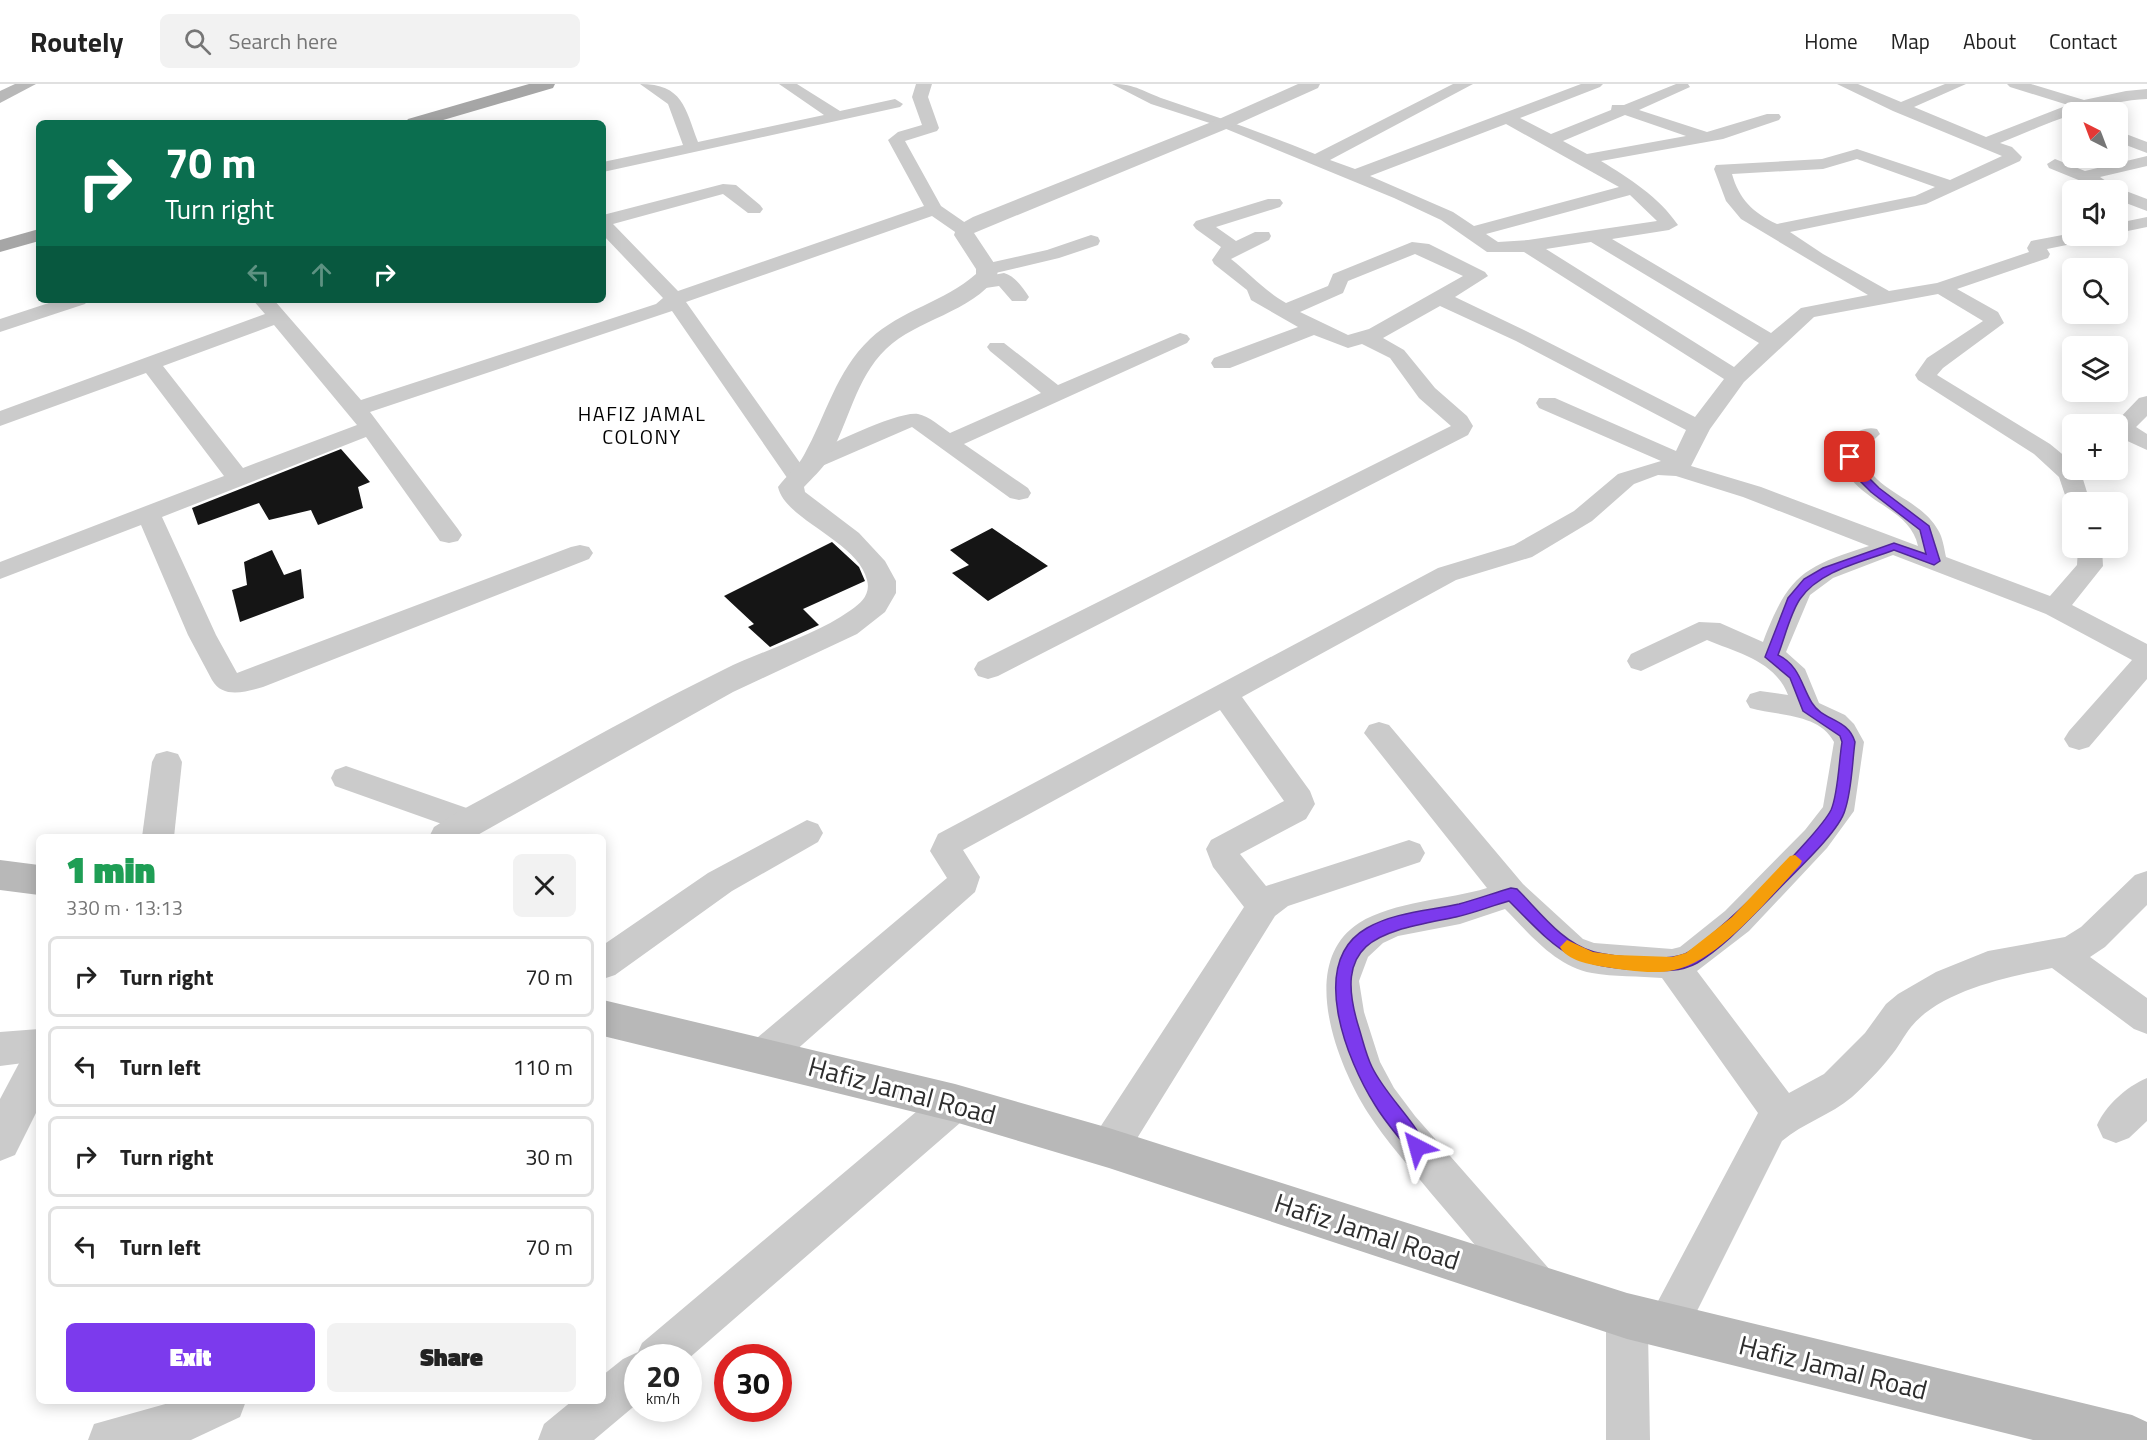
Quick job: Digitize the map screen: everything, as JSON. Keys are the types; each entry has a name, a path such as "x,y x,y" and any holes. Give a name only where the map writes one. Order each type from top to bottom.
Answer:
{"main road":[{"path":"0,98 28,84"},
{"path":"424,120 547,84"},
{"path":"0,246 36,236"},
{"path":"0,875 36,880"},
{"name":"Hafiz Jamal Road","path":"606,1019 764,1055 955,1103 1109,1148 1538,1288 1647,1321 2132,1440"}],"street":[{"path":"648,84 672,98 692,148"},
{"path":"787,84 838,117"},
{"path":"924,84 920,97 931,128 904,135 896,140 934,209 964,230 983,276"},
{"path":"1120,84 1156,101 1225,123 1317,160 1437,212 1494,248 1528,246 1669,225 1633,189 1586,159 1507,118"},
{"path":"964,230 980,221 1225,123 1312,84"},
{"path":"1317,160 1465,84"},
{"path":"1777,231 1785,227 1920,200 1953,187 2014,157 1845,84"},
{"path":"1899,108 1958,84"},
{"path":"2015,84 2076,102"},
{"path":"1550,140 1628,111 1682,87"},
{"path":"1353,176 1572,93 1598,96 1628,111 1706,137"},
{"path":"2098,102 2127,95 2147,94"},
{"path":"2128,96 2147,104"},
{"path":"606,166 895,104"},
{"path":"1586,159 1723,134 1773,117"},
{"path":"1985,143 2062,117"},
{"path":"2128,140 2147,148"},
{"path":"1885,297 1816,258 1777,231 1744,214 1736,205 1722,169 1823,164 1857,154 1953,187"},
{"path":"2084,176 2147,161"},
{"path":"2055,164 2093,180"},
{"path":"606,222 727,188 754,209"},
{"path":"1470,233 1633,189"},
{"path":"2128,197 2147,206"},
{"path":"1234,248 1202,225 1274,202"},
{"path":"0,571 237,477 364,418 663,308 674,298 768,268 854,234 934,209"},
{"path":"2128,226 2147,222"},
{"path":"606,226 674,298 806,469"},
{"path":"1592,235 1772,342"},
{"path":"1262,236 1224,253 1221,260 1257,288 1258,296 1286,311 1316,327 1348,342 1362,336 1373,335 1478,276 1416,248 1340,278 1336,289 1286,311"},
{"path":"1680,465 1699,428 1736,377 1772,342 1808,312 1941,288 2041,254 2036,248 2038,245 2062,240"},
{"path":"346,778 458,829 757,667 816,643 870,609 882,593 882,577 869,558 844,534 793,496 791,487 806,469 851,376 876,345 897,326 983,276 1091,241"},
{"path":"1528,246 1736,377"},
{"path":"983,276 1004,279 1019,297"},
{"path":"1941,288 1991,316 1994,322 1935,363 1928,370 1930,380 2042,449 2062,464"},
{"path":"1440,298 1523,337 1699,428"},
{"path":"0,326 69,303"},
{"path":"0,419 150,364 272,305 364,418 449,535"},
{"path":"1222,363 1316,327"},
{"path":"988,669 1460,430 1462,426 1459,421 1427,393 1397,354 1362,336"},
{"path":"949,442 1180,339"},
{"path":"997,347 1056,394"},
{"path":"150,364 237,477"},
{"path":"1547,403 1680,465 2055,608 2147,656"},
{"path":"2128,423 2147,404"},
{"path":"806,469 908,421 923,423 1019,493"},
{"path":"1869,434 1849,450 1850,457 1859,473 1875,490 1925,528 1934,561"},
{"path":"2128,435 2147,443"},
{"path":"764,1055 963,883 964,877 946,851 949,843 1447,574 1523,551 1582,516 1626,479 1656,468 1680,465"},
{"path":"147,512 202,635 226,680 235,684 253,680 580,553"},
{"path":"1772,657 1794,598 1808,582 1827,571 1894,546"},
{"path":"2055,608 2090,566 2090,558"},
{"path":"1641,661 1706,629 1781,661 1795,676 1808,708"},
{"path":"2079,739 2147,661"},
{"path":"1224,694 1299,799 1300,804 1295,810 1222,849 1224,858 1263,906"},
{"path":"1379,733 1511,894 1554,936 1571,949 1591,958 1616,962 1672,964 1691,958 1737,921 1816,839 1838,811 1849,742 1846,733 1808,708 1760,700"},
{"path":"158,834 167,762"},
{"path":"606,962 720,882 807,833"},
{"path":"1109,1148 1263,906 1277,896 1409,853"},
{"path":"1628,1440 1647,1321 1769,1128 1783,1116 1837,1086 1878,1045 1899,1015 1910,1005 1948,983 1988,966 2038,955 2072,951 2093,937 2147,884"},
{"path":"1511,894 1460,910 1392,923 1371,933 1356,947 1347,962 1342,981 1346,1012 1363,1068 1381,1100 1402,1129 1538,1288"},
{"path":"2059,954 2147,1018"},
{"path":"1672,964 1783,1116"},
{"path":"0,1049 36,1045"},
{"path":"0,1141 36,1071"},
{"path":"2116,1125 2147,1096"},
{"path":"673,1344 955,1103"},
{"path":"606,1401 624,1386"},
{"path":"110,1440 181,1422 218,1404"},
{"path":"561,1440 603,1404"}],"building":[{"path":"341,449 370,482 358,487 363,508 318,525 311,510 269,520 259,503 198,525 192,508"},
{"path":"992,528 1048,566 988,601 952,573 969,565 950,550"},
{"path":"832,542 859,567 865,581 803,609 819,625 770,647 748,627 754,624 724,596"},
{"path":"272,550 284,575 301,569 304,598 240,622 232,590 247,585 244,562"}],"slow traffic":[{"path":"1567,947 1591,958 1616,962 1672,964 1691,958 1737,921 1795,861"}],"district":[{"name":"HAFIZ JAMAL COLONY","path":"642,426"}],"route":[{"path":"1417,1147 1381,1100 1363,1068 1346,1012 1342,981 1347,962 1356,947 1371,933 1392,923 1460,910 1511,894 1554,936 1571,949 1591,958 1616,962 1672,964 1691,958 1737,921 1816,839 1838,811 1849,742 1846,733 1808,708 1795,676 1781,661 1772,657 1779,637 1794,598 1808,582 1827,571 1894,546 1934,561 1925,528 1919,521 1875,490 1859,473 1850,457"}]}
